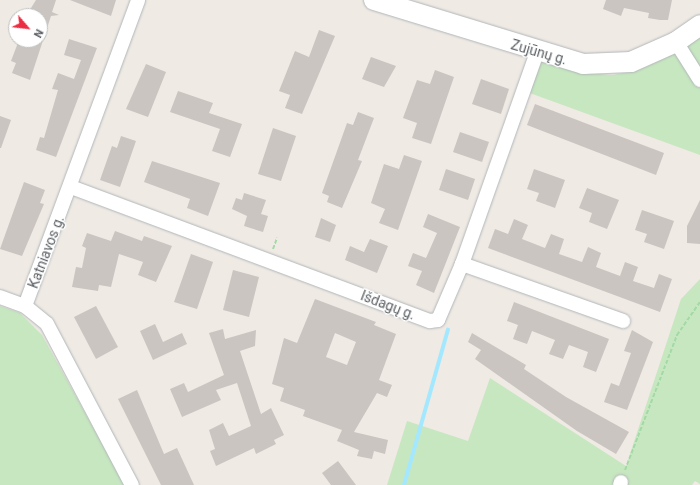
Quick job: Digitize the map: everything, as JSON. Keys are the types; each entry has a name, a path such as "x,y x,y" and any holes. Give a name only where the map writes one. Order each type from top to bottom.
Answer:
{"main road":[{"name":"Zujūnų g.","path":"374,0 537,52 583,64 606,66 631,62 676,42 700,25"}],"street":[{"name":"Katniavos g.","path":"132,485 47,324 25,306 71,187 138,0"},
{"path":"676,42 700,80"},
{"name":"Išdagų g.","path":"71,187 430,321 438,320 443,313 462,264 537,52"},
{"path":"462,264 623,321"},
{"path":"0,297 25,306"}],"path":[{"path":"620,483 677,335 700,302"}],"green space":[{"path":"700,35 700,155 527,92 538,59 587,73 613,75 637,70"},
{"path":"700,279 700,484 695,481 692,485 387,485 407,421 468,441 490,378 626,466 681,299"},
{"path":"0,306 20,313 42,335 125,485 0,485"}],"building":[{"path":"36,0 56,0 52,12 59,15 51,16 48,25 48,8 31,8"},
{"path":"70,0 116,0 111,16"},
{"path":"606,0 672,0 668,20 660,20 648,18 649,13 624,8 621,16 603,9"},
{"path":"319,30 335,36 302,114 285,108 290,95 279,91 295,51 309,57"},
{"path":"69,39 97,48 56,157 36,150 40,137 44,138 58,90 52,89 58,73 74,79 81,60 64,55"},
{"path":"16,48 40,48 30,80 12,73 16,63 11,61"},
{"path":"371,57 396,66 384,87 362,79"},
{"path":"146,64 166,72 148,117 126,109"},
{"path":"435,70 454,77 431,144 412,138 417,123 403,118 417,80 430,84"},
{"path":"481,79 509,89 501,114 472,104"},
{"path":"178,91 213,103 209,113 242,124 230,157 212,151 220,129 170,112"},
{"path":"535,104 664,153 656,175 527,125"},
{"path":"358,112 374,118 358,160 362,161 342,208 327,202 329,196 322,193 347,123 353,125"},
{"path":"0,116 11,120 1,148 0,148"},
{"path":"273,128 296,136 281,181 258,174"},
{"path":"460,132 489,142 482,162 453,152"},
{"path":"121,136 136,141 120,187 100,180 112,146 117,148"},
{"path":"404,155 422,161 398,230 379,223 385,209 371,203 384,164 399,169"},
{"path":"152,161 220,183 208,216 187,208 190,199 144,182"},
{"path":"446,169 475,179 468,200 439,190"},
{"path":"534,169 565,180 555,208 536,201 539,193 527,189"},
{"path":"24,182 45,190 40,203 44,204 22,256 0,249"},
{"path":"587,188 619,200 607,229 589,222 592,213 579,208"},
{"path":"244,193 266,200 261,214 268,216 263,232 244,226 247,216 232,209 236,198 242,200"},
{"path":"700,200 700,244 687,243 687,226"},
{"path":"642,210 674,221 664,249 644,242 647,234 635,230"},
{"path":"428,214 460,227 434,293 416,285 422,271 408,266 413,253 426,258 437,233 423,227"},
{"path":"321,218 336,225 330,242 315,237"},
{"path":"514,219 528,225 522,239 545,248 551,234 564,239 559,254 582,262 588,247 601,253 596,267 620,276 625,262 638,267 633,281 654,288 659,274 672,279 660,312 488,248 495,229 508,234"},
{"path":"115,231 142,241 144,236 172,246 156,282 138,275 143,262 119,254 111,287 99,285 98,291 72,287 76,267 82,268 86,248 82,246 87,233 111,241"},
{"path":"370,239 388,246 377,273 345,260 350,246 364,252"},
{"path":"191,254 213,262 197,309 174,302"},
{"path":"233,270 259,277 249,317 223,310"},
{"path":"315,299 376,322 374,325 396,334 379,380 392,385 387,397 377,393 354,432 388,440 385,454 374,451 372,459 357,456 359,450 337,441 342,430 303,416 305,410 280,401 284,388 272,384 284,338 297,343","holes":["335,333 356,342 347,365 326,357"]},
{"path":"514,302 609,339 596,372 583,367 588,352 569,345 563,359 549,354 555,340 532,331 527,344 513,339 518,325 507,321"},
{"path":"96,306 118,347 96,359 74,317"},
{"path":"155,324 163,342 182,333 187,344 153,360 140,331"},
{"path":"223,329 225,339 256,330 255,346 240,351 261,414 271,408 284,435 274,440 276,444 256,454 254,448 216,466 210,451 215,449 209,430 223,423 229,436 251,426 237,383 216,390 221,400 182,417 170,389 184,383 188,392 224,375 209,333"},
{"path":"632,330 653,342 627,410 604,402 611,383 619,386 631,353 624,351"},
{"path":"472,333 526,365 524,369 566,397 629,432 616,454 577,431 475,359 481,350 468,342"},
{"path":"137,390 164,454 177,448 194,485 161,485 118,399"},
{"path":"338,461 356,485 331,485 322,473"}],"waterway":[{"path":"404,485 448,330"}]}
